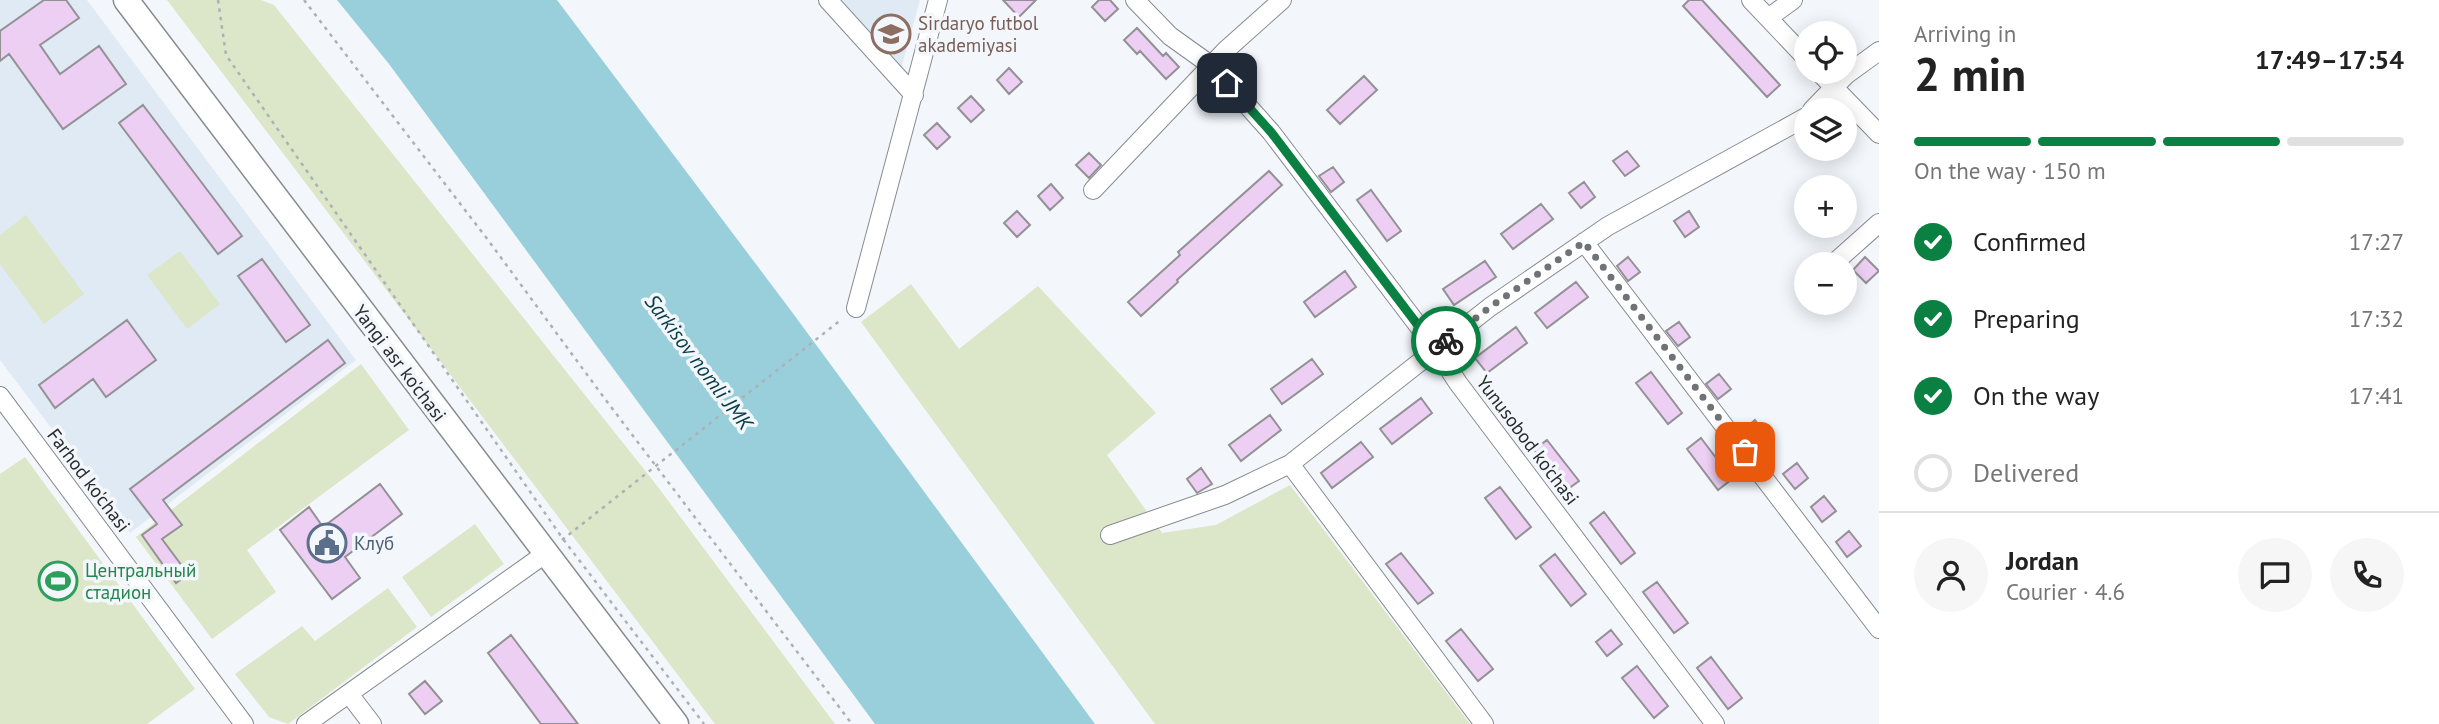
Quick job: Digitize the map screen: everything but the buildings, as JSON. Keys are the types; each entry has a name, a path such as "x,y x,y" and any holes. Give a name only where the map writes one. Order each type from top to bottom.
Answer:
{"street":[{"name":"Yangi asr ko'chasi","path":"126,0 554,547 676,724"},
{"path":"828,0 914,95"},
{"path":"856,308 938,0"},
{"name":"Yunusobod ko'chasi","path":"1135,0 1170,36 1212,66 1271,132 1714,724"},
{"path":"1093,190 1226,50 1282,0"},
{"path":"1751,0 1794,46"},
{"path":"1768,19 1793,0"},
{"path":"1824,98 1846,75 1879,51"},
{"path":"1830,84 1879,134"},
{"path":"1110,535 1225,495 1290,464 1490,307 1584,242 1608,226 1794,124"},
{"path":"1846,252 1879,223"},
{"path":"1584,242 1879,629"},
{"name":"Farhod ko'chasi","path":"0,396 244,724"},
{"path":"1290,464 1484,724"},
{"path":"306,724 554,547"},
{"path":"349,694 372,724"}],"path":[{"path":"218,0 226,55 554,547 705,724"},
{"path":"304,0 658,464 852,724"},
{"path":"554,547 856,308"}],"shaded area":[{"path":"0,0 87,0 356,360 130,533 0,360"},
{"name":"Sirdaryo futbol akademiyasi","path":"842,0 920,0 901,69"}],"green space":[{"path":"167,0 261,0 274,5 655,483 835,724 715,724"},
{"path":"26,215 84,294 44,324 0,264 0,235"},
{"path":"180,251 220,304 187,329 147,275"},
{"path":"911,284 959,349 1038,286 1156,413 1107,455 1162,533 1216,525 1290,485 1470,724 1155,724 861,322"},
{"path":"361,364 409,430 247,550 276,592 212,639 136,537"},
{"name":"Центральный стадион","path":"25,457 195,689 147,724 0,724 0,474"},
{"path":"475,524 504,564 431,617 402,577"},
{"path":"388,588 417,627 288,724 269,717 235,674 302,626 315,641"}],"water":[{"name":"Sarkisov nomli JMK","path":"337,0 557,0 792,312 1095,724 875,724 389,64"}],"way so far":[{"path":"1446,341 1584,242 1745,452"}],"place":[{"name":"Sirdaryo futbol akademiyasi","path":"891,34"},
{"name":"Клуб","path":"327,543"},
{"name":"Центральный стадион","path":"58,581"}],"route":[{"path":"1227,83 1271,132 1436,349 1446,341"}]}
